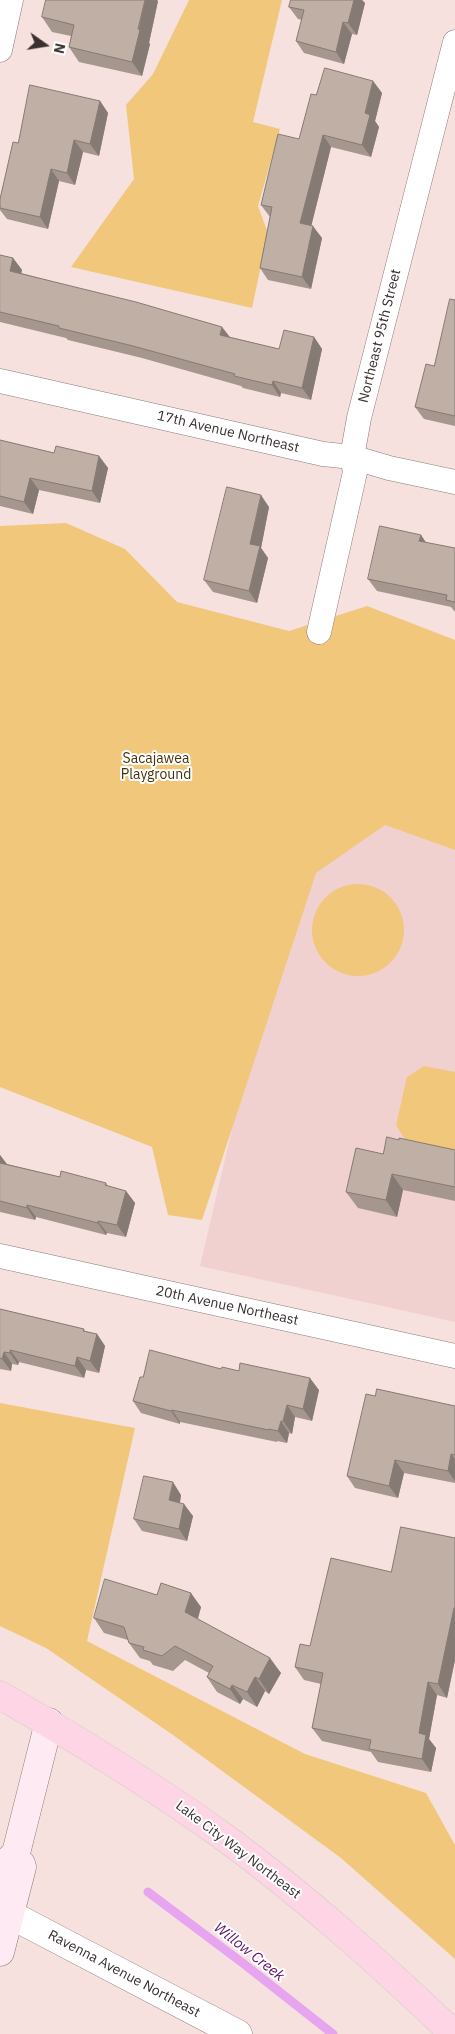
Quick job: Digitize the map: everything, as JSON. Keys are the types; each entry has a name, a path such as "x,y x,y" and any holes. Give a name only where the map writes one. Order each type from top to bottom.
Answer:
{"main road":[{"name":"Lake City Way Northeast","path":"0,1695 49,1722 157,1790 225,1838 344,1933 454,2034"},
{"path":"0,1888 6,1863 16,1853 49,1722"},
{"path":"0,1952 22,1867 16,1853"}],"street":[{"path":"0,50 11,0"},
{"name":"Northeast 95th Street","path":"319,632 355,472 352,457 359,418 455,42"},
{"name":"17th Avenue Northeast","path":"0,381 323,454 352,457 389,468 455,482"},
{"name":"20th Avenue Northeast","path":"0,1256 455,1356"},
{"name":"Ravenna Avenue Northeast","path":"11,1914 238,2034"}],"shaded area":[{"path":"344,649 455,675 455,1322 200,1266"}],"green space":[{"path":"189,0 282,0 253,122 280,129 258,206 268,233 252,308 71,267 134,179 126,105 153,74"},
{"name":"Sacajawea Playground","path":"66,523 125,549 177,602 289,631 367,606 455,640 455,850 385,825 316,873 202,1220 168,1215 152,1147 0,1087 0,526"},
{"path":"358,884 376,887 391,897 401,912 404,930 401,948 391,963 376,973 358,976 340,973 325,963 315,948 312,930 315,912 325,897 340,887"},
{"path":"424,1066 455,1072 455,1152 406,1141 396,1125 407,1077"},
{"path":"0,1403 135,1428 87,1641 305,1754 426,1793 455,1845 455,1959 341,1858 173,1735 46,1648 0,1626"}],"building":[{"path":"46,0 145,0 132,62 69,47 74,25 42,17"},
{"path":"291,0 354,0 348,23 343,22 336,52 296,41 304,10 289,7"},
{"path":"325,68 373,81 365,113 370,115 362,145 323,135 300,223 313,226 302,277 260,268 272,207 261,205 278,134 299,139 311,94 316,95"},
{"path":"30,85 100,101 90,144 74,140 67,173 51,169 40,217 0,208 0,199 13,142 18,143"},
{"path":"0,255 13,258 10,271 136,302 222,327 220,335 279,349 284,330 314,337 302,388 273,381 272,385 234,376 235,374 133,346 0,312"},
{"path":"450,299 455,300 455,416 415,407 426,364 434,366"},
{"path":"0,440 54,453 56,446 99,456 92,491 30,478 24,502 0,496"},
{"path":"227,487 261,495 250,544 260,546 249,591 204,580"},
{"path":"380,526 421,535 419,541 455,548 455,602 446,600 447,595 368,579"},
{"path":"387,1137 455,1150 455,1187 392,1174 386,1200 346,1192 356,1148 383,1154"},
{"path":"0,1163 60,1177 61,1171 106,1183 105,1185 126,1191 117,1225 98,1221 98,1223 27,1205 27,1208 0,1201"},
{"path":"0,1309 84,1329 83,1331 97,1334 90,1361 77,1357 75,1366 10,1350 10,1353 4,1352 2,1359 0,1358"},
{"path":"150,1350 221,1369 222,1367 239,1371 240,1363 310,1378 303,1409 287,1405 278,1431 171,1411 133,1401 140,1377 143,1377"},
{"path":"377,1389 455,1406 455,1455 451,1454 448,1471 395,1460 389,1486 347,1476 366,1394 375,1396"},
{"path":"144,1476 173,1482 169,1500 184,1504 179,1529 134,1519"},
{"path":"401,1527 455,1538 455,1608 438,1684 428,1682 419,1733 426,1735 422,1759 369,1749 371,1740 312,1728 323,1673 295,1667 300,1644 310,1646 331,1558 391,1572"},
{"path":"105,1579 157,1595 161,1583 191,1593 185,1612 270,1658 259,1679 255,1677 247,1692 232,1685 230,1689 207,1677 213,1666 175,1646 162,1656 143,1650 144,1647 129,1643 124,1627 94,1618"}],"waterway":[{"name":"Willow Creek","path":"148,1892 333,2034"}]}
